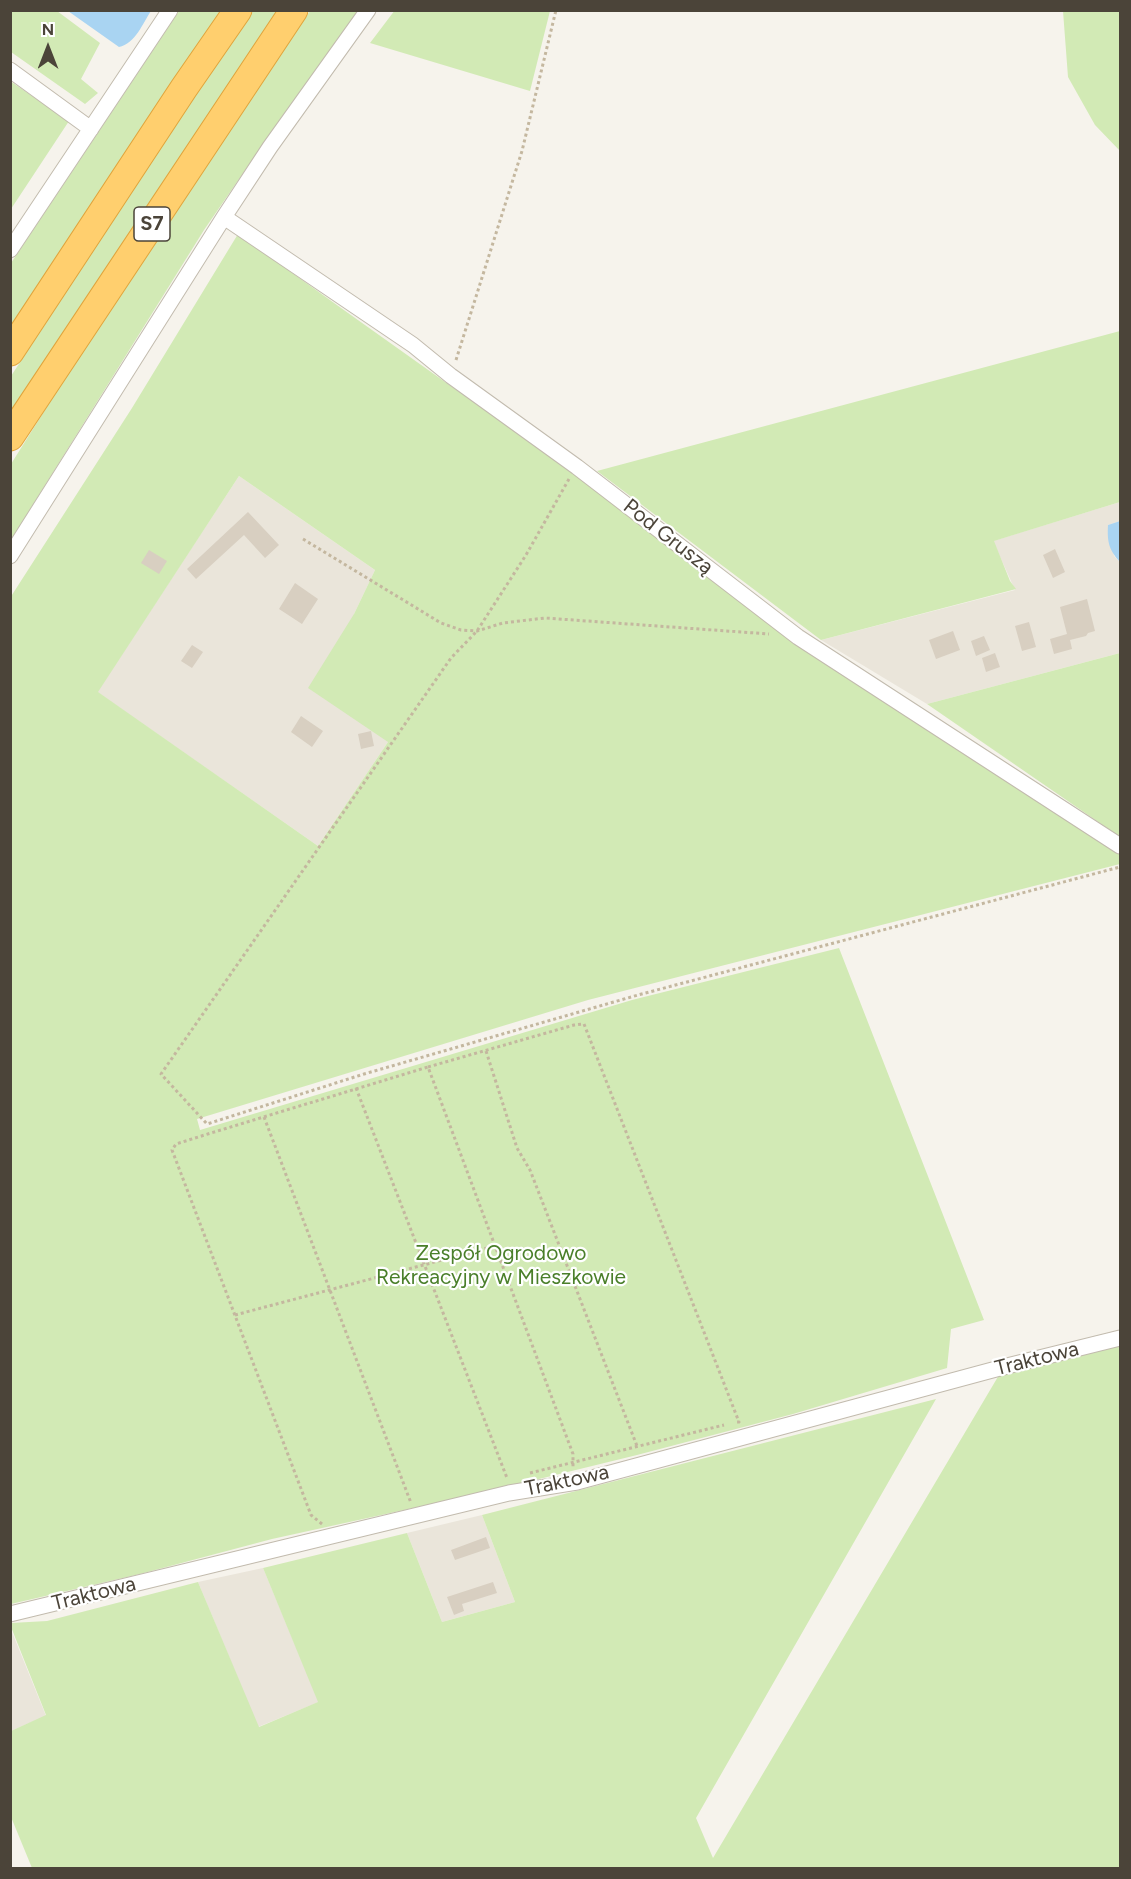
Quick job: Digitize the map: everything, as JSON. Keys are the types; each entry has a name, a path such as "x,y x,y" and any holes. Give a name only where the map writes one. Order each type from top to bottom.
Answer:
{"highway":[{"name":"S7","path":"10,352 238,10"},
{"name":"S7","path":"10,437 294,10"}],"street":[{"path":"10,250 170,10"},
{"path":"10,556 224,217 270,147 368,10"},
{"path":"10,70 91,129"},
{"name":"Pod Gruszą","path":"224,217 412,345 577,467 798,637 1120,846"},
{"name":"Traktowa","path":"10,1614 509,1493 577,1482 1011,1365 1120,1338"}],"path":[{"path":"451,376 522,151 556,10"},
{"path":"577,467 526,555 477,631 451,658 161,1074 207,1124 364,1074 638,994 1120,867"},
{"path":"303,539 441,623 461,630 477,631 503,623 545,618 798,637"},
{"path":"323,1525 311,1515 172,1150 176,1144 356,1088 584,1024 739,1422 530,1473"},
{"path":"486,1051 517,1148 530,1170 637,1446"},
{"path":"428,1067 573,1454 574,1462"},
{"path":"356,1088 508,1479 497,1482"},
{"path":"264,1117 411,1503"},
{"path":"235,1315 495,1245"}],"shaded area":[{"path":"239,476 375,570 354,614 388,742 318,846 97,692"},
{"path":"1120,502 1120,521 1108,525 1114,556 1120,562 1120,653 927,704 821,640 1015,590 993,541"},
{"path":"482,1515 515,1602 442,1622 407,1533"},
{"path":"263,1568 319,1702 258,1727 198,1582"},
{"path":"10,1627 46,1716 11,1731 10,1731"}],"green space":[{"path":"11,10 57,11 100,43 81,79 98,93 85,104 11,52"},
{"path":"395,10 550,11 530,91 370,43"},
{"path":"179,11 226,11 11,333 11,263"},
{"path":"253,11 282,11 11,422 11,376 217,62"},
{"path":"310,11 360,11 283,115 204,230 11,540 11,464 82,351 253,91"},
{"path":"1063,11 1120,11 1120,151 1095,125 1068,77"},
{"path":"10,81 69,121 11,209 10,209"},
{"name":"Zespół Ogrodowo Rekreacyjny w Mieszkowie","path":"238,234 567,468 1120,852 1120,864 588,1000 197,1119 200,1130 632,1000 839,948 984,1320 951,1329 947,1368 793,1414 637,1455 486,1492 272,1539 140,1574 11,1604 10,598 132,408","holes":["239,476 375,570 354,614 308,688 388,742 318,846 98,692"]},
{"path":"1120,331 1120,502 994,541 1010,581 1016,589 821,640 597,471"},
{"path":"1120,653 1120,837 927,704"},
{"path":"1120,1346 1120,1868 32,1868 11,1817 11,1731 46,1715 11,1623 47,1621 198,1582 259,1727 318,1702 263,1568 407,1533 442,1622 515,1602 482,1515 936,1399 696,1818 713,1858 999,1375"}],"water":[{"path":"68,11 151,11 130,42 119,47"},
{"path":"1120,521 1120,562 1113,554 1108,541 1108,525"}],"building":[{"path":"248,512 279,545 265,558 244,535 196,579 187,569"},
{"path":"1055,549 1065,572 1053,578 1043,555"},
{"path":"149,550 167,561 159,574 141,563"},
{"path":"295,583 318,599 302,624 279,609"},
{"path":"1087,599 1095,631 1070,640 1072,649 1054,654 1050,639 1067,634 1060,607"},
{"path":"1029,622 1036,647 1022,651 1015,626"},
{"path":"953,631 960,650 936,659 929,640"},
{"path":"984,636 990,650 976,656 971,641"},
{"path":"192,645 203,652 192,668 181,661"},
{"path":"995,653 1000,667 986,672 982,658"},
{"path":"301,716 323,731 312,747 291,732"},
{"path":"371,731 374,746 361,749 358,734"},
{"path":"486,1537 490,1548 455,1560 451,1550"},
{"path":"493,1582 497,1593 462,1604 464,1611 454,1615 447,1597"}]}
